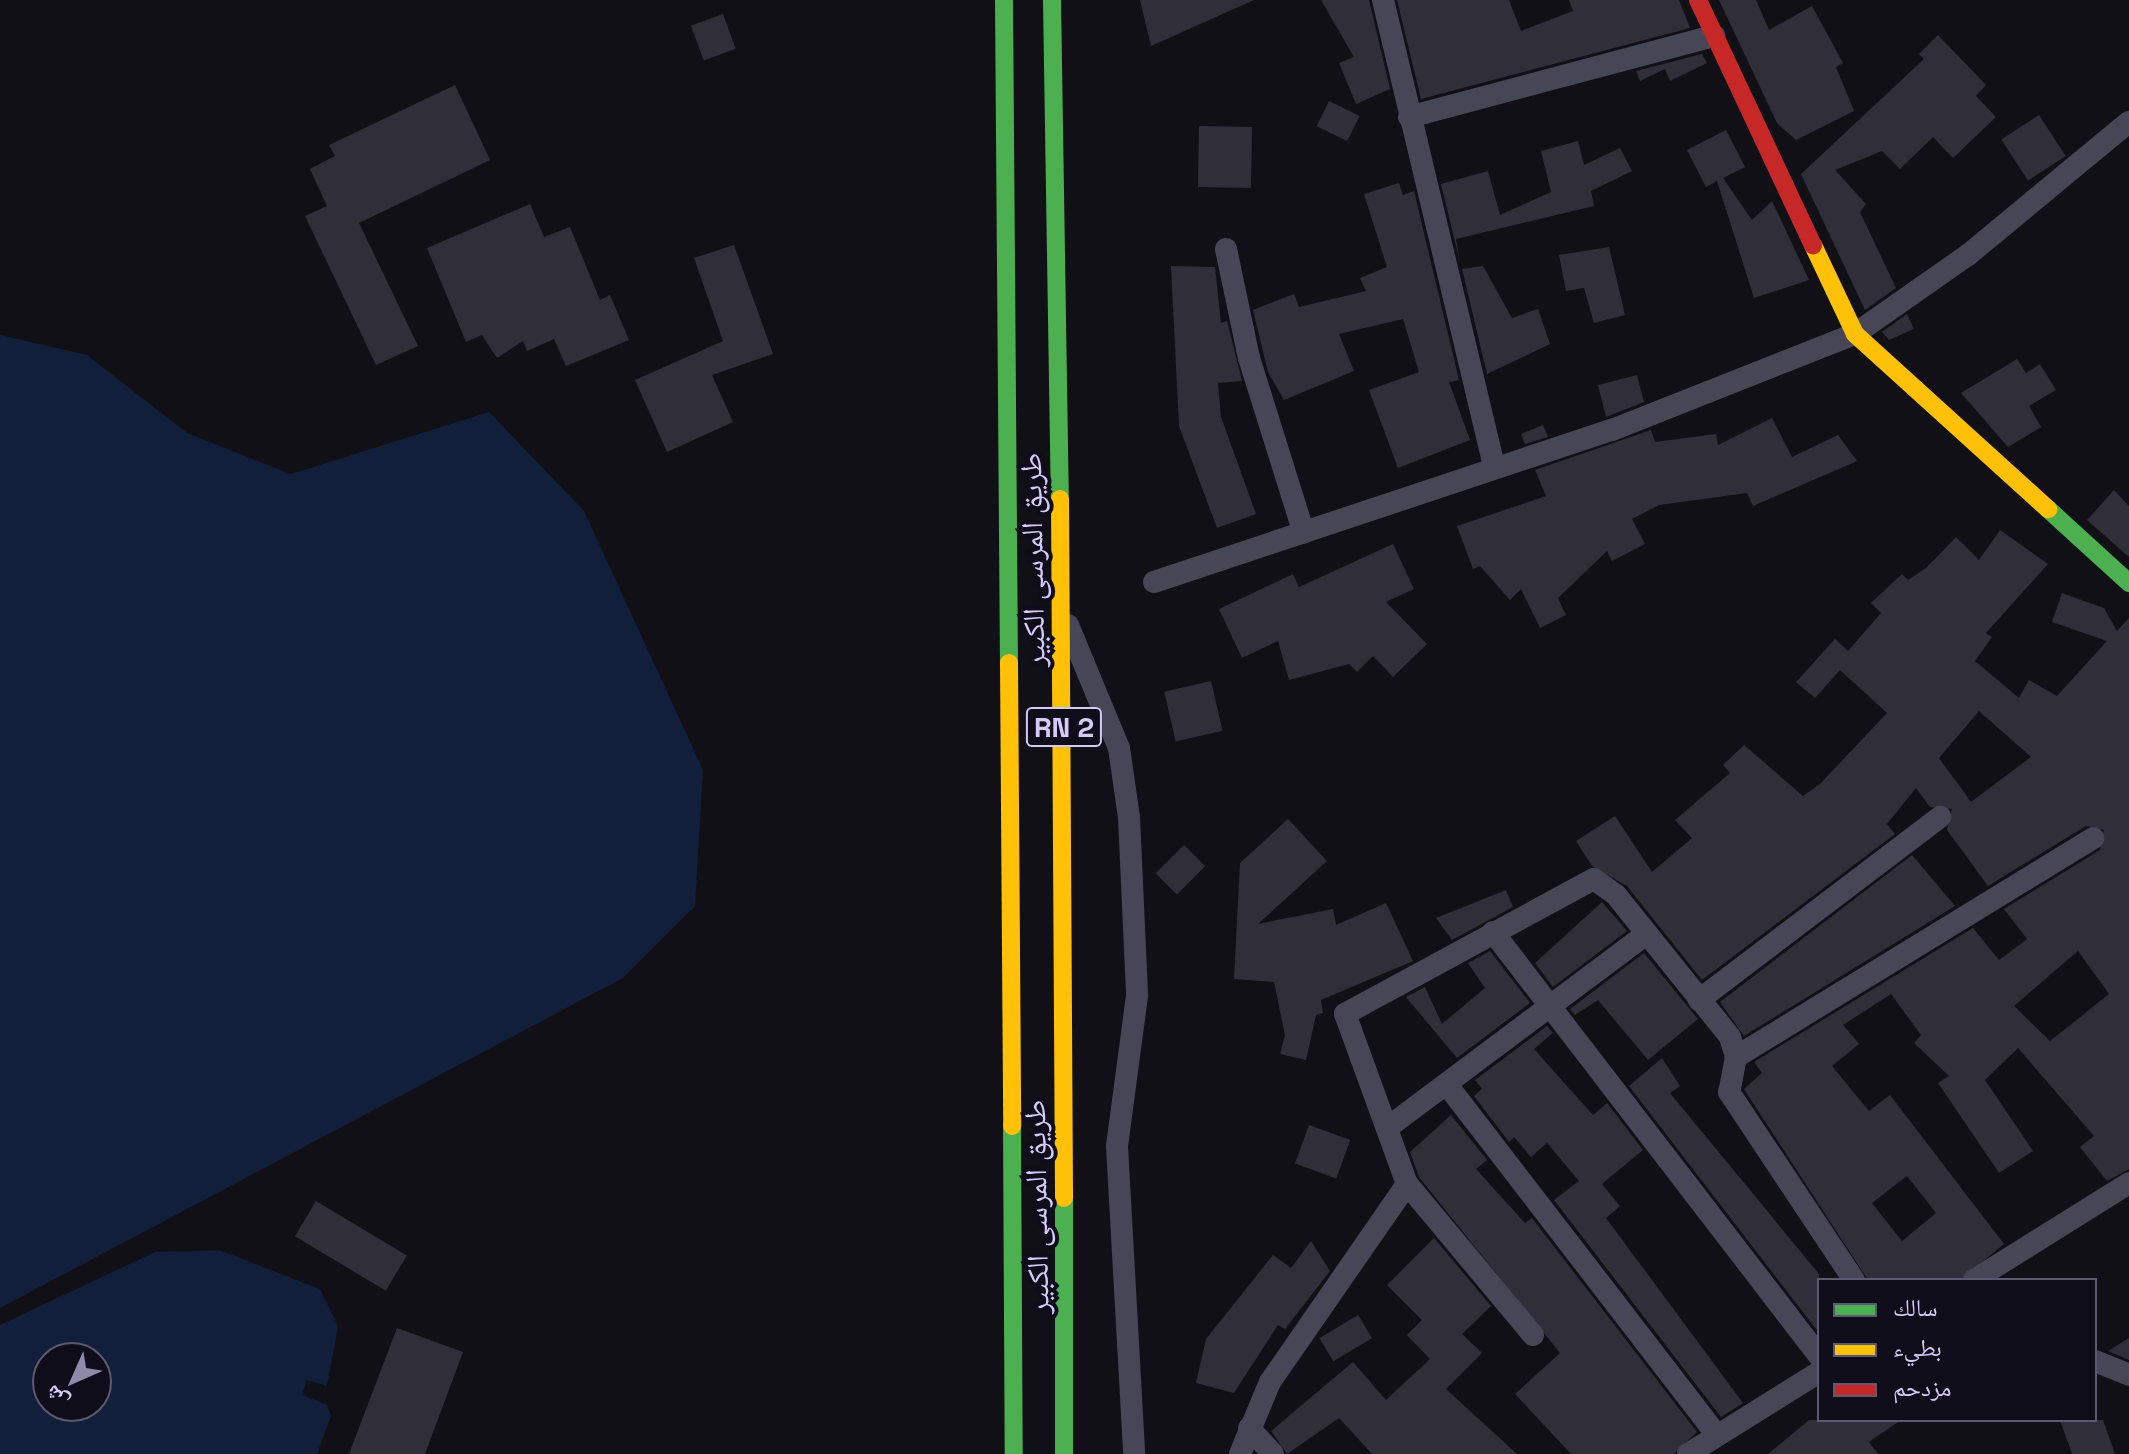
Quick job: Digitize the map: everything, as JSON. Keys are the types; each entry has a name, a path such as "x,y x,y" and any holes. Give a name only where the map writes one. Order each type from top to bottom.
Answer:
{"main road":[{"name":"طريق المرسى الكبير","path":"1004,0 1014,1454"},
{"name":"طريق المرسى الكبير","path":"1052,0 1063,614 1064,1454"},
{"path":"1698,0 1855,334 2129,583"}],"street":[{"path":"1383,0 1494,465"},
{"path":"1409,117 1714,36"},
{"path":"1154,582 1304,533 1494,465 1612,430 1855,334 1968,255 2129,122"},
{"path":"1226,249 1249,358 1304,533"},
{"path":"1063,614 1119,748 1129,817 1137,996 1117,1146 1134,1454"},
{"path":"1699,1000 1940,817"},
{"path":"1736,1057 2093,838"},
{"path":"1533,1335 1407,1184 1345,1014 1594,879 1616,895 1645,935 1730,1037 1736,1057 1729,1092 1853,1278"},
{"path":"1493,932 1817,1353"},
{"path":"1387,1128 1552,1010 1645,935"},
{"path":"1448,1086 1717,1435"},
{"path":"1978,1278 2129,1183"},
{"path":"1240,1454 1270,1382 1407,1184"},
{"path":"2097,1362 2129,1375"},
{"path":"1688,1454 1817,1373"},
{"path":"1249,1428 1273,1454"}],"water":[{"path":"0,335 87,355 187,433 291,474 489,412 584,511 703,770 695,906 623,978 0,1308"},
{"path":"219,1250 320,1289 338,1326 327,1386 307,1380 302,1395 327,1405 331,1416 317,1454 0,1454 0,1325 155,1252"}],"building":[{"path":"1140,0 1254,0 1151,46"},
{"path":"1321,0 1369,0 1390,89 1356,104 1339,63 1354,57"},
{"path":"1397,0 1509,0 1521,31 1573,11 1569,0 1679,0 1690,28 1421,99"},
{"path":"1719,0 1756,0 1769,30 1812,6 1843,63 1836,67 1854,111 1796,140 1777,123"},
{"path":"723,14 736,49 704,60 691,26"},
{"path":"1938,35 1986,85 1976,96 1996,117 1953,158 1933,137 1900,169 1882,151 1835,170 1866,204 1860,212 1896,288 1865,310 1801,174 1924,59 1919,54"},
{"path":"1702,54 1707,63 1670,81 1665,69 1640,81 1636,71"},
{"path":"455,85 490,160 359,223 418,346 376,365 305,216 327,206 310,169 335,156 329,145"},
{"path":"1329,101 1360,116 1347,141 1317,126"},
{"path":"2039,115 2066,156 2028,181 2001,140"},
{"path":"1199,126 1252,127 1251,188 1198,187"},
{"path":"1726,130 1745,167 1723,178 1752,220 1772,201 1809,280 1754,298 1717,181 1706,187 1687,150"},
{"path":"1578,141 1584,165 1620,148 1632,171 1591,191 1594,206 1456,239 1460,262 1441,184 1488,171 1500,215 1551,192 1541,151"},
{"path":"1399,183 1403,195 1414,191 1459,380 1449,382 1470,440 1398,468 1369,390 1419,372 1403,319 1339,334 1354,371 1284,400 1268,372 1253,310 1294,294 1299,307 1366,291 1360,278 1387,267 1364,194"},
{"path":"530,204 544,237 570,227 600,300 610,295 629,340 566,366 554,339 527,351 523,341 497,358 482,335 466,342 427,248"},
{"path":"734,245 773,354 712,375 733,422 667,452 635,380 723,341 694,258"},
{"path":"1609,247 1625,315 1594,323 1584,288 1566,291 1559,255"},
{"path":"1171,266 1215,267 1221,323 1227,321 1242,381 1218,383 1221,417 1256,514 1217,528 1179,426"},
{"path":"1483,266 1512,318 1538,309 1550,344 1487,374 1462,269"},
{"path":"1907,314 1914,329 1889,340 1882,332"},
{"path":"2017,359 2026,373 2040,364 2056,390 2029,406 2041,427 2008,447 1961,393"},
{"path":"1637,375 1644,402 1606,417 1598,385"},
{"path":"1772,418 1792,457 1838,435 1857,461 1753,506 1747,493 1659,505 1632,519 1645,544 1612,561 1607,551 1558,598 1566,615 1540,628 1521,589 1510,600 1480,566 1473,569 1457,526 1546,496 1535,470 1651,430 1655,442 1716,434 1718,445"},
{"path":"1543,425 1548,437 1525,444 1521,434"},
{"path":"2114,490 2129,506 2129,557 2087,520"},
{"path":"2000,530 2048,564 1986,633 1992,637 1975,661 2019,698 2029,680 2057,696 2107,641 2052,622 2062,593 2104,608 2117,631 2129,618 2129,1169 2107,1181 2080,1147 2094,1136 2018,1048 1985,1080 2033,1151 1999,1173 1938,1083 1949,1076 1914,1043 1921,1035 1891,994 1843,1025 1859,1044 1832,1066 1869,1111 1890,1095 2004,1244 1962,1278 1867,1278 1744,1089 1762,1073 1754,1062 1973,928 1999,960 2027,939 2004,909 2100,850 2104,830 2086,826 1988,886 1947,830 1952,809 1930,807 1916,788 1887,824 1895,834 1702,980 1627,886 1592,866 1576,841 1615,816 1652,872 1692,838 1675,820 1730,773 1723,765 1744,745 1803,796 1820,784 1887,713 1840,670 1815,698 1796,682 1835,639 1848,651 1881,613 1871,603 1902,574 1908,580 1926,568 1956,537 1979,560","holes":["1979,711 2031,757 1971,802 1939,758","2078,951 2109,994 2050,1041 2014,1006","1907,1176 1936,1213 1902,1241 1872,1203"]},
{"path":"1393,544 1414,589 1386,602 1427,644 1393,677 1373,656 1357,672 1349,664 1289,680 1278,641 1242,658 1219,609 1293,574 1299,587"},
{"path":"1211,681 1222,731 1176,741 1164,692"},
{"path":"1288,819 1327,861 1258,924 1333,909 1336,925 1386,903 1413,961 1321,1000 1323,1013 1316,1015 1306,1060 1280,1054 1285,1035 1274,982 1234,979 1240,863"},
{"path":"1184,845 1205,866 1177,894 1156,873"},
{"path":"1912,855 1955,906 1744,1036 1720,1002"},
{"path":"1506,890 1513,907 1452,940 1436,918"},
{"path":"1602,902 1627,931 1553,987 1535,963"},
{"path":"1490,951 1530,1003 1457,1058 1406,997 1425,987 1442,1024 1485,988 1468,963"},
{"path":"1644,953 1698,1019 1648,1060 1598,1000 1575,1015 1570,1009"},
{"path":"1547,1026 1553,1033 1534,1049 1593,1115 1607,1103 1643,1150 1602,1184 1620,1206 1606,1218 1743,1403 1721,1417 1554,1200 1579,1181 1547,1143 1531,1157 1514,1137 1509,1142 1474,1096 1482,1089 1475,1080"},
{"path":"1662,1058 1680,1086 1670,1093 1819,1274 1817,1330 1629,1086"},
{"path":"1451,1115 1487,1160 1476,1169 1525,1223 1532,1218 1697,1432 1674,1454 1571,1454 1515,1394 1560,1353 1419,1177 1410,1152"},
{"path":"1309,1125 1350,1140 1336,1179 1295,1164"},
{"path":"316,1201 407,1256 386,1291 295,1236"},
{"path":"1434,1238 1491,1306 1462,1334 1482,1353 1446,1389 1517,1454 1372,1454 1339,1418 1287,1454 1271,1431 1353,1362 1386,1400 1430,1359 1407,1335 1422,1320 1387,1285"},
{"path":"1311,1241 1330,1271 1285,1329 1278,1325 1234,1393 1196,1383 1206,1339 1273,1255 1291,1268"},
{"path":"1358,1315 1372,1338 1333,1361 1319,1338"},
{"path":"397,1328 463,1352 425,1454 349,1454"},
{"path":"2129,1338 2129,1360 2108,1351"},
{"path":"1809,1420 1898,1422 1869,1442 1878,1454 1768,1454"},
{"path":"2103,1420 2115,1454 2072,1454 2061,1422"}],"traffic: fast":[{"path":"1004,0 1009,663"},
{"path":"1052,0 1060,499"},
{"path":"2048,509 2129,583"},
{"path":"1012,1126 1014,1454"},
{"path":"1064,1198 1064,1454"}],"traffic: slow":[{"path":"1813,245 1855,334 2048,509"},
{"path":"1060,499 1064,1198"},
{"path":"1009,663 1012,1126"}],"traffic: jam":[{"path":"1698,0 1813,245"}]}
